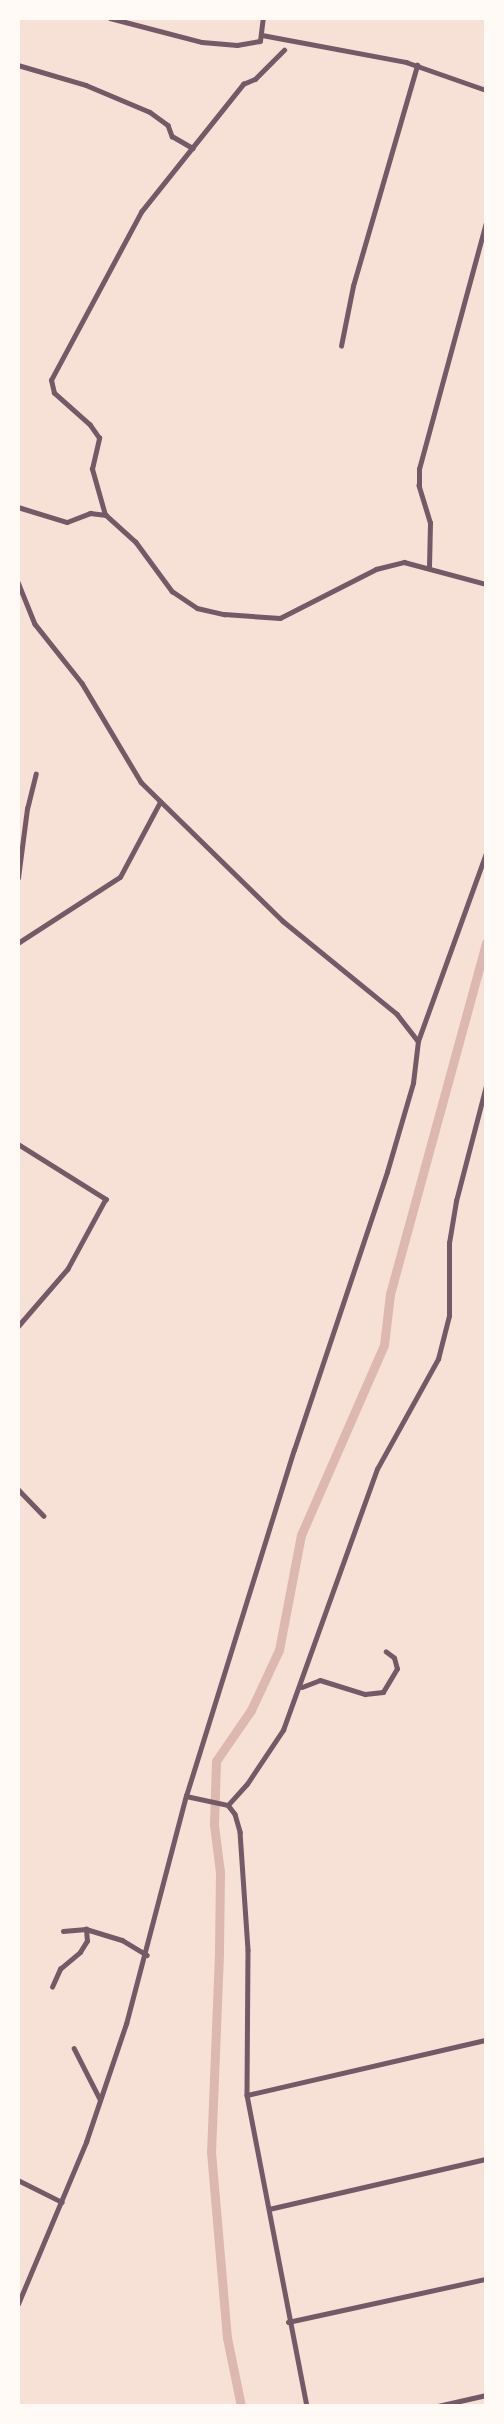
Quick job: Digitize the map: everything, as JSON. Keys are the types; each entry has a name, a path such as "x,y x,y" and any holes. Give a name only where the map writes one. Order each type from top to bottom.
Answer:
{"street":[{"path":"110,18 202,42 237,45 260,41 263,18"},
{"path":"262,34 417,65 486,90"},
{"path":"284,50 255,80 243,84 141,212 50,384 54,393 90,425 99,438 92,469 105,515 136,542 172,591 197,608 224,614 280,618 391,563 429,567 486,584"},
{"path":"18,65 86,85 150,112 168,125 172,136 193,148"},
{"path":"341,346 353,286 417,65"},
{"path":"429,567 430,530 419,469 486,222"},
{"path":"422,421 430,423"},
{"path":"18,507 67,522 90,513 105,515"},
{"path":"18,582 35,624 82,683 141,782 283,921 397,1014 418,1041"},
{"path":"18,878 27,809 36,774"},
{"path":"18,943 120,877 160,802"},
{"path":"18,2304 62,2202 100,2099 147,1955 186,1796 294,1450 387,1172 413,1083 418,1041 486,853"},
{"path":"228,1805 277,1742 300,1689 372,1479 438,1359 446,1338 449,1243 456,1201 486,1086"},
{"path":"18,1144 106,1199 68,1269 18,1327"},
{"path":"18,1489 44,1516"},
{"path":"300,1689 320,1680 366,1694 383,1692 397,1669 394,1658 386,1652"},
{"path":"186,1796 228,1805 235,1814 240,1832 248,1950 247,2095 288,2322 307,2406"},
{"path":"63,1930 86,1929 122,1940 147,1955"},
{"path":"52,1987 60,1969 80,1952 87,1941 86,1929"},
{"path":"247,2095 486,2040"},
{"path":"74,2048 100,2099"},
{"path":"269,2210 486,2159"},
{"path":"18,2180 62,2202"},
{"path":"288,2322 486,2278"},
{"path":"438,2406 486,2395"}],"waterway":[{"path":"241,2406 227,2338 211,2153 219,1953 220,1872 214,1825 216,1761 251,1710 279,1650 301,1535 384,1345 390,1294 486,942"}]}
